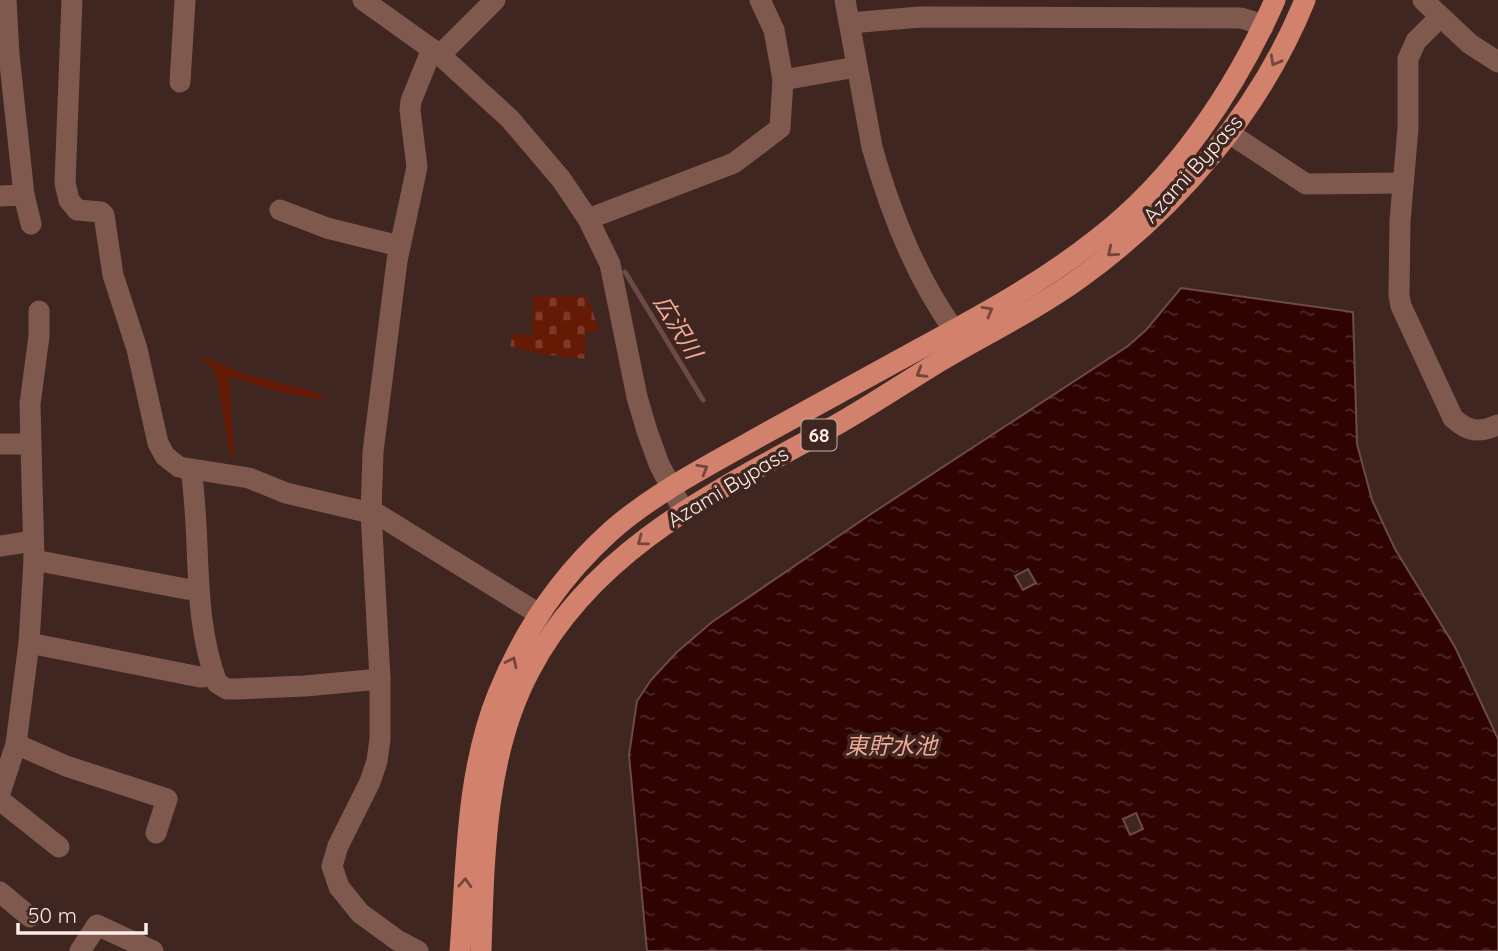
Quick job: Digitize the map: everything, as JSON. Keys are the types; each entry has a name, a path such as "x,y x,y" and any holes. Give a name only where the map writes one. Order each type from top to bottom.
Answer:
{"main road":[{"name":"Azami Bypass","path":"460,951 472,793 489,718 508,672 539,614 582,561 612,530 671,488 954,330 1051,272 1098,238 1140,201 1196,136 1253,47 1275,0"},
{"name":"Azami Bypass","path":"481,951 491,803 498,762 528,673 576,601 627,552 684,512 850,418 1080,277 1136,232 1163,207 1229,133 1256,96 1305,0"}],"street":[{"path":"6,0 24,195 31,224"},
{"path":"72,0 65,183 69,200 78,209 101,212 104,215 113,275 138,349 158,443 170,461 179,467 249,478 286,493 371,512 539,614"},
{"path":"180,82 185,0"},
{"path":"363,0 393,10 510,118 535,146 588,219 610,264 637,397 659,464 684,512"},
{"path":"418,951 397,940 360,913 339,887 332,866 338,846 370,782 377,761 381,713 371,512 375,435 399,246 417,167 410,120 411,101 436,52 495,0"},
{"path":"588,219 734,163 780,128 783,80 774,30 760,0"},
{"path":"845,0 872,147 883,182 921,278 954,330"},
{"path":"1423,0 1470,44 1498,62"},
{"path":"850,23 920,17 1241,18 1263,27"},
{"path":"1440,17 1416,41 1408,59 1408,128 1399,272 1401,306 1453,418 1469,430 1485,430 1498,425"},
{"path":"783,80 856,67"},
{"path":"1229,133 1306,184 1403,183"},
{"path":"0,196 24,195"},
{"path":"280,210 327,228 399,246"},
{"path":"0,793 29,643 34,551 30,404 39,335 39,311"},
{"path":"0,444 30,444"},
{"path":"191,470 195,495 201,624 217,683 227,689 380,679"},
{"path":"0,546 34,551 186,589 198,589"},
{"path":"29,643 200,677 214,676"},
{"path":"9,750 167,799 156,833"},
{"path":"0,800 59,847"},
{"path":"0,892 30,917"},
{"path":"80,951 97,925 153,951"}],"green space":[{"path":"533,296 587,296 599,331 586,333 585,359 540,354 510,346 513,334 532,335"},
{"path":"200,355 242,373 311,391 322,396 323,400 281,392 229,376 234,454 231,460 216,373"}],"water":[{"name":"東貯水池","path":"1181,288 1353,312 1357,444 1372,500 1395,549 1455,647 1498,739 1498,951 647,951 629,755 637,701 651,680 677,652 712,622 1128,346 1146,330","holes":["1028,569 1036,583 1023,590 1015,576","1136,813 1143,829 1130,835 1123,819"]}],"waterway":[{"name":"広沢川","path":"625,272 703,400"}]}
